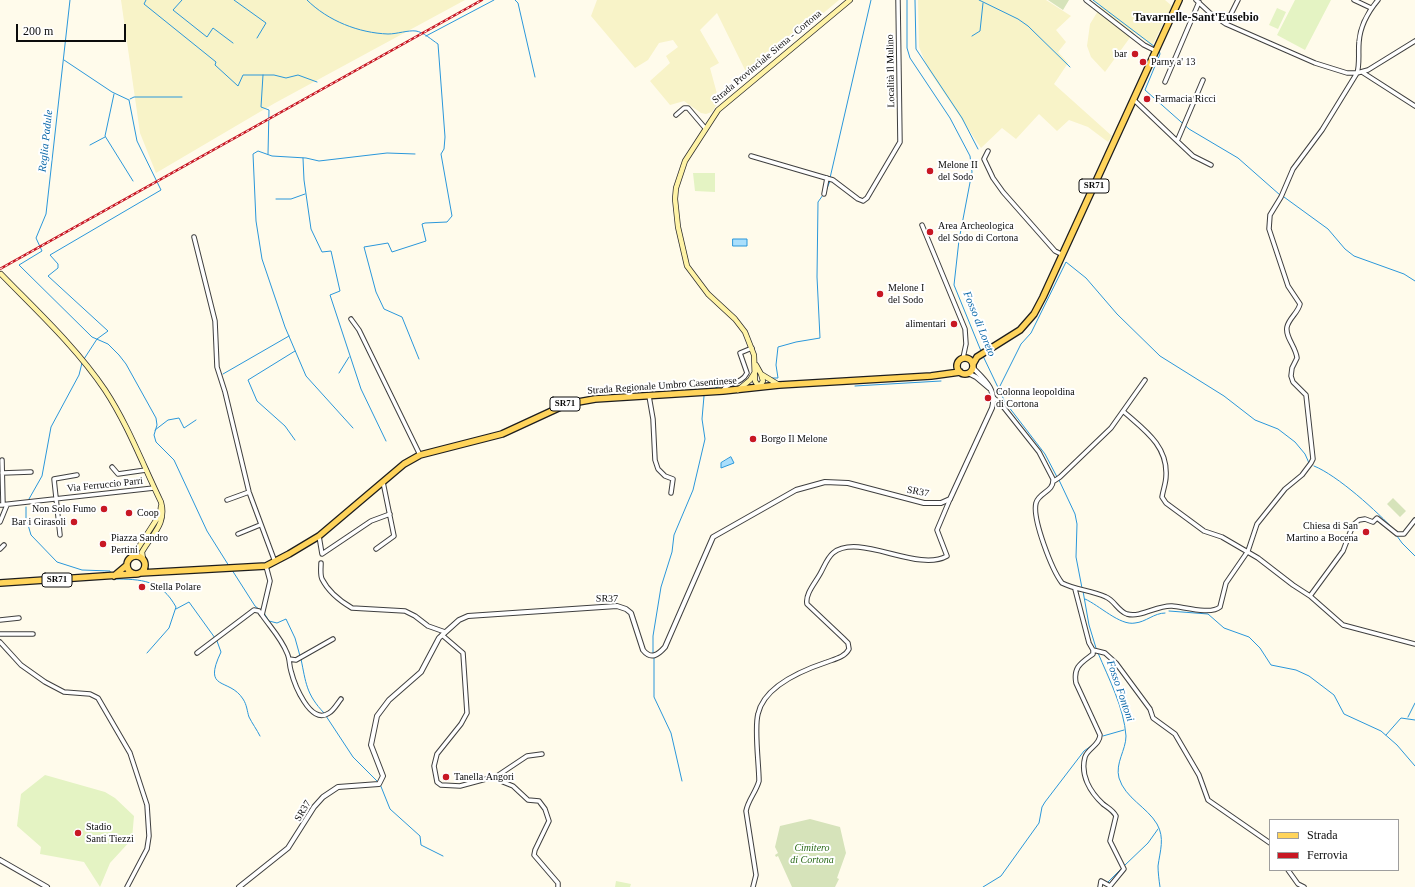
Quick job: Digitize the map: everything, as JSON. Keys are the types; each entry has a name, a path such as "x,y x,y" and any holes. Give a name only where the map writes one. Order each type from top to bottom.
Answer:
{"main road":[{"name":"Strada Provinciale Siena - Cortona","path":"756,365 752,348 741,325 708,294 686,266 676,211 676,188 681,169 718,110 850,0"},
{"name":"SR71","path":"966,359 979,357 1020,330 1027,323 1043,297 1179,0"},
{"path":"1,274 82,359 106,392 161,502 164,513 159,526 142,552 144,570 137,573 129,570 127,565"},
{"name":"SR71","path":"949,372 968,373 979,357"},
{"path":"949,372 958,363 966,359 973,366"},
{"path":"958,363 960,372"},
{"path":"756,365 755,381 759,387 763,381 762,374"},
{"path":"756,365 762,374 779,385"},
{"path":"738,390 750,380 755,372"},
{"name":"Strada Regionale Umbro Casentinese","path":"155,572 266,566 319,537 404,464 420,455 502,434 567,404 595,399 738,390 779,385 931,376 949,372"},
{"path":"114,576 127,565 128,560 133,556 160,514 161,502"},
{"path":"133,556 138,556 155,572"},
{"name":"SR71","path":"0,583 155,572"}],"street":[{"name":"Località Il Mulino","path":"827,178 833,180 858,199 863,200 867,198 900,142 898,0"},
{"path":"1086,0 1144,45 1156,51"},
{"path":"1226,24 1238,0"},
{"path":"1354,0 1371,8"},
{"path":"1145,380 1111,428 1060,477 1055,480 1051,488 1038,499 1036,504 1036,512 1043,544 1062,584 1075,590 1086,590 1108,597 1120,610 1125,613 1132,615 1164,606 1212,611 1220,607 1226,583 1248,551 1257,524 1285,489 1308,469 1313,459 1306,395 1293,382 1291,376 1297,358 1294,345 1287,335 1287,328 1300,304 1288,286 1269,229 1268,221 1297,163 1322,130 1357,73 1359,68 1359,41 1371,8 1378,0"},
{"path":"1165,82 1197,1 1210,13 1226,24 1332,70 1357,73 1362,72 1396,54 1415,41"},
{"path":"1362,72 1415,106"},
{"path":"1176,140 1178,139 1203,80"},
{"path":"1134,99 1193,156 1211,165"},
{"path":"676,115 684,108 688,108 706,128"},
{"path":"988,150 984,159 993,178 1055,250 1062,255"},
{"path":"751,156 827,178 824,194"},
{"path":"922,226 965,329 966,359"},
{"path":"194,237 215,321 217,367 225,392 249,492 275,562"},
{"path":"351,319 359,330 420,455"},
{"path":"723,391 727,386 739,383 746,376 747,373 740,353 752,348"},
{"path":"753,887 756,875 746,811 748,803 757,788 759,781 758,713 768,698 787,679 808,668 843,656 849,649 848,643 806,604 808,595 831,554 847,546 913,559 930,559 947,556 937,530 994,398 988,383 973,366"},
{"path":"968,373 980,380 993,393"},
{"path":"649,396 653,419 655,460 658,469 665,476 673,479 671,493"},
{"path":"994,398 1001,404 1039,452 1055,480"},
{"path":"1123,411 1156,442 1164,454 1166,476 1162,497 1166,503 1204,531 1248,551 1310,596 1343,625 1415,644"},
{"path":"0,522 3,505 2,460"},
{"name":"Via Ferruccio Parri","path":"112,468 118,474 146,470"},
{"path":"2,473 31,472"},
{"name":"Via Ferruccio Parri","path":"60,535 54,479 77,475"},
{"path":"376,549 394,536 383,482"},
{"name":"SR37","path":"239,887 288,848 323,797 338,787 380,783 383,776 382,771 371,745 377,716 389,700 421,672 443,633 459,620 468,616 617,606 631,612 643,650 651,656 658,654 665,647 713,537 796,490 825,482 848,483 924,502 941,503 950,499"},
{"name":"Via Ferruccio Parri","path":"3,505 154,488"},
{"path":"227,500 249,492"},
{"path":"319,537 322,554 371,521 390,514"},
{"path":"1310,596 1344,551 1353,525 1359,520 1365,519 1373,522 1377,518 1397,534 1404,534 1415,520"},
{"path":"238,534 260,525"},
{"path":"0,549 4,545"},
{"path":"322,563 321,578 333,594 344,603 352,608 406,612 415,616 428,626 443,633 464,653 467,713 461,724 438,754 434,766 437,782 441,785 460,786 497,776 527,756 542,754"},
{"path":"262,615 270,581 266,566"},
{"path":"1075,590 1089,643 1094,650 1105,653 1116,663 1150,709 1153,718 1175,734 1199,775 1208,800 1263,840 1269,843"},
{"path":"197,653 254,610 259,611 281,639 289,659 290,670 301,698 310,710 320,715 327,714 341,699"},
{"path":"0,620 19,618"},
{"path":"0,634 33,634"},
{"path":"289,659 296,660 333,639"},
{"path":"0,642 21,665 45,682 64,692 90,694 98,698 130,753 147,805 149,836 146,848 126,887"},
{"path":"1094,650 1093,654 1078,665 1075,676 1076,683 1100,735 1100,741 1087,754 1084,777 1098,798 1116,816 1110,841 1124,869 1110,886 1101,880 1100,887"},
{"path":"497,776 503,782 512,786 528,800 539,801 545,808 549,821 534,855 558,883 558,887"},
{"path":"0,860 48,887"},
{"path":"1289,871 1298,884 1304,887"}],"shaded area":[{"path":"121,0 465,0 275,103 156,173 140,133"},
{"path":"597,0 839,0 748,76 717,13 700,30 719,63 710,68 719,101 712,112 706,114 701,113 684,101 670,105 650,81 670,63 666,56 678,47 673,40 659,43 648,60 635,68 591,16"},
{"path":"918,0 1046,0 1071,16 1056,30 1066,42 1058,52 1068,63 1054,84 1112,136 1108,142 1088,127 1069,120 1057,131 1039,114 1016,139 1002,128 981,148 928,69 919,47"},
{"path":"1093,0 1165,0 1172,6 1152,46 1134,32 1105,72 1091,57 1087,46 1090,24 1101,6"}],"green space":[{"path":"1048,0 1069,0 1063,10"},
{"path":"1295,0 1331,0 1305,50 1277,35"},
{"path":"1277,8 1286,12 1278,29 1269,25"},
{"path":"693,173 715,173 715,192 695,191"},
{"path":"1393,498 1406,511 1400,517 1387,504"},
{"name":"Stadio Santi Tiezzi","path":"45,775 105,792 115,798 134,816 132,839 110,863 100,887 84,862 40,854 41,847 17,826 21,794"},
{"name":"Cimitero di Cortona","path":"810,819 840,827 846,853 837,878 839,879 835,887 792,887 778,856 776,857 775,855 778,853 775,847 780,826"},
{"path":"616,881 631,884 630,887 615,887"}],"water":[{"path":"733,239 747,239 747,246 733,246"},
{"path":"731,457 734,463 721,468 721,463"}],"waterway":[{"name":"Reglia Padule","path":"70,0 46,214 36,238 42,251 19,265 92,337 108,344 126,364 156,418 157,425 154,435 156,442 174,460 207,531 229,566"},
{"path":"146,0 144,4 216,62 215,65 238,86 243,75 274,75 286,78 298,75 317,82"},
{"path":"182,0 173,10 207,37 213,28 233,43"},
{"path":"234,0 266,23 257,38"},
{"path":"307,0 334,20 355,28 388,34 416,31 424,34 438,44 445,137 444,149 441,154 452,216 447,222 422,224 426,241 392,252 388,243 364,247 376,292 384,309 402,317 419,359"},
{"path":"426,36 494,0"},
{"path":"515,0 518,3 535,77"},
{"path":"830,178 871,0"},
{"name":"Fosso di Loreto","path":"907,0 907,48 910,58 950,118 970,156 972,172 959,240 954,285 981,351"},
{"path":"915,0 916,49 962,118 978,149"},
{"path":"979,0 1018,19 1028,26 1070,67"},
{"path":"1093,0 1155,47"},
{"path":"972,36 980,31 983,3"},
{"path":"1159,50 1160,54 1145,90 1189,129 1238,158 1280,195"},
{"path":"64,60 112,92 129,100 137,141 161,190 50,255 58,264 58,268 48,276 108,331 97,339 84,359"},
{"path":"263,75 261,107 269,110 268,154"},
{"path":"114,94 105,136 133,181"},
{"path":"130,99 134,97 182,97"},
{"path":"90,145 105,137"},
{"path":"353,428 306,376 285,327 262,259 256,221 253,154 258,151 272,156 306,158 319,161 387,153 415,154"},
{"path":"303,158 304,180 311,229 322,252 331,251 340,291 330,295 361,389 386,441"},
{"path":"826,191 830,181"},
{"path":"276,199 291,199 305,194"},
{"path":"772,378 778,378 776,365 778,347 820,338 817,277 818,202 823,195"},
{"path":"1284,197 1328,229 1345,249 1354,256 1404,274 1415,281"},
{"path":"998,390 1021,344 1031,333 1066,262 1086,278 1117,314 1160,356 1224,396 1255,420 1278,429 1295,442 1305,454 1309,463"},
{"path":"223,374 289,336"},
{"path":"295,351 248,380 257,401 285,426 295,440"},
{"name":"Fosso di Loreto","path":"983,356 1005,402 1045,454 1057,477"},
{"path":"339,373 349,357"},
{"path":"29,499 42,476 51,427 79,375 82,363"},
{"path":"714,389 729,380 737,380"},
{"path":"855,386 941,381"},
{"path":"653,654 653,636 661,587 672,552 674,535 693,490 705,439 702,419 704,396"},
{"path":"155,430 168,420 179,418 184,428 196,420"},
{"path":"1314,466 1334,477 1368,504 1395,531"},
{"name":"Fosso di Loreto","path":"1059,480 1075,514 1077,524 1076,557 1082,588"},
{"path":"26,507 26,518 31,535 57,562 82,570 110,571 111,574"},
{"path":"1397,536 1415,556"},
{"path":"232,570 255,606 260,610"},
{"path":"113,579 142,581 157,586 164,591 176,607 169,628 147,653"},
{"name":"Fosso Fontoni","path":"1083,591 1089,625 1096,648"},
{"path":"1085,599 1116,618 1129,623 1143,621 1157,614 1165,613"},
{"path":"176,609 189,602 215,638"},
{"path":"1169,611 1208,614 1224,628 1249,637 1260,648 1271,665 1296,670 1309,676 1334,695 1344,714 1381,731 1397,745 1415,766"},
{"path":"264,613 269,621 277,623 286,619 295,638 300,656"},
{"path":"217,641 221,652 214,673 216,679 237,692 243,699 249,717 260,736"},
{"name":"Fosso Fontoni","path":"1098,653 1119,704 1125,725 1126,741 1118,767 1119,778 1122,785 1131,797 1153,818 1161,834 1158,866 1160,887"},
{"path":"654,657 654,697 671,733 682,781"},
{"path":"301,659 310,694 324,713"},
{"path":"1408,717 1415,703"},
{"path":"326,716 353,757 378,782"},
{"path":"1386,735 1401,718 1415,720"},
{"path":"1103,736 1124,730"},
{"path":"983,887 1001,876 1039,823 1042,807 1045,802 1084,751 1094,744"},
{"path":"380,784 390,809 420,836 421,845 443,856"},
{"path":"1124,866 1148,843 1158,829"},
{"path":"1107,883 1122,868"}],"railway":[{"path":"0,269 482,0"}],"place":[{"name":"bar","path":"1135,54"},
{"name":"Parny a' 13","path":"1143,62"},
{"name":"Farmacia Ricci","path":"1147,99"},
{"name":"Melone II del Sodo","path":"930,171"},
{"name":"Area Archeologica del Sodo di Cortona","path":"930,232"},
{"name":"Melone I del Sodo","path":"880,294"},
{"name":"alimentari","path":"954,324"},
{"name":"Colonna leopoldina di Cortona","path":"988,398"},
{"name":"Borgo Il Melone","path":"753,439"},
{"name":"Non Solo Fumo","path":"104,509"},
{"name":"Coop","path":"129,513"},
{"name":"Bar i Girasoli","path":"74,522"},
{"name":"Chiesa di San Martino a Bocena","path":"1366,532"},
{"name":"Piazza Sandro Pertini","path":"103,544"},
{"name":"Stella Polare","path":"142,587"},
{"name":"Tanella Angori","path":"446,777"},
{"name":"Stadio Santi Tiezzi","path":"78,833"}],"district":[{"name":"Tavarnelle-Sant'Eusebio","path":"1196,18"}]}
